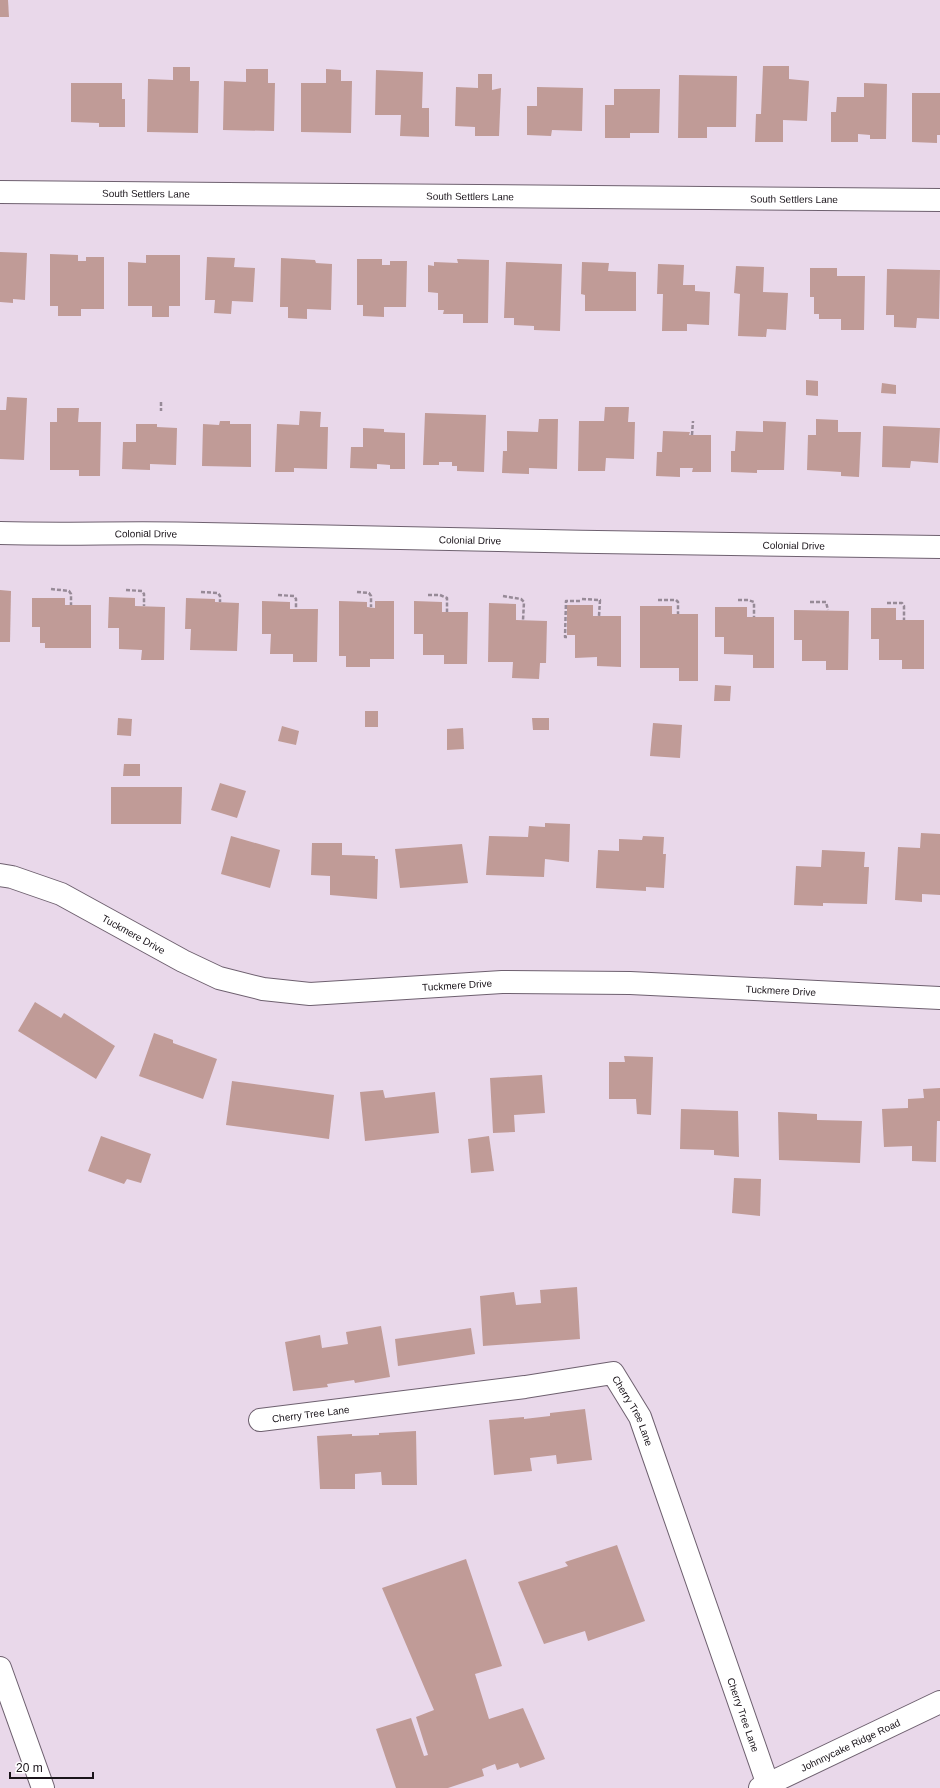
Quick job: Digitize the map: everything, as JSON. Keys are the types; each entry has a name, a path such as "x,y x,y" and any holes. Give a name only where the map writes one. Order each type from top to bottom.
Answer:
{"street":[{"name":"South Settlers Lane","path":"0,192 940,200"},
{"name":"Colonial Drive","path":"0,534 203,534 696,545 940,547"},
{"name":"Tuckmere Drive","path":"0,875 12,877 61,894 182,961 219,978 263,988 310,994 502,982 630,983 940,998"},
{"name":"Cherry Tree Lane","path":"260,1420 526,1387 613,1373 640,1417 764,1786"},
{"path":"0,1668 44,1788"},
{"name":"Johnnycake Ridge Road","path":"764,1786 940,1702"}],"path":[{"path":"161,402 161,411"},
{"path":"692,421 692,434"},
{"path":"51,589 69,591 71,594 71,605"},
{"path":"126,590 142,591 144,594 144,606"},
{"path":"201,592 218,593 220,596 220,602"},
{"path":"357,592 369,593 371,596 371,608"},
{"path":"278,594 294,596 296,599 296,609"},
{"path":"428,595 440,595 448,598 447,612"},
{"path":"503,596 521,599 524,602 523,620"},
{"path":"567,637 565,637 566,600 600,600 600,616"},
{"path":"658,600 676,600 678,602 678,614"},
{"path":"738,600 748,600 754,602 754,617"},
{"path":"810,602 826,602 828,610"},
{"path":"887,603 902,603 904,606 904,620"}],"building":[{"path":"0,0 8,0 9,17 0,17"},
{"path":"763,66 789,66 789,79 809,81 807,121 783,120 783,142 755,142 756,114 761,114"},
{"path":"173,67 190,67 190,81 199,81 198,133 147,132 148,79 173,80"},
{"path":"246,69 268,69 268,83 275,83 274,131 223,130 224,81 246,82"},
{"path":"326,69 341,70 341,81 352,81 351,133 301,132 301,83 326,83"},
{"path":"376,70 423,72 422,108 429,108 429,137 400,136 401,115 375,115"},
{"path":"478,74 492,74 492,90 501,88 499,136 475,136 475,127 455,126 456,87 478,88"},
{"path":"679,75 737,76 736,127 707,127 707,138 678,138"},
{"path":"71,83 122,83 122,99 125,99 125,127 99,127 99,123 71,122"},
{"path":"864,83 887,84 886,139 870,139 870,135 858,134 858,142 831,142 831,112 836,112 837,97 864,97"},
{"path":"537,87 583,88 582,131 552,130 551,136 527,135 527,106 537,106"},
{"path":"614,89 660,89 659,133 630,133 630,138 605,138 605,105 614,105"},
{"path":"912,93 940,93 940,135 937,135 937,143 912,142"},
{"path":"0,252 27,253 25,300 13,299 13,303 0,302"},
{"path":"50,254 78,255 78,261 86,261 86,257 104,257 104,309 81,309 81,316 58,316 58,306 50,306"},
{"path":"146,255 180,255 180,306 169,306 169,317 152,317 152,306 128,306 128,262 146,263"},
{"path":"207,257 235,258 234,267 255,268 253,302 232,301 231,314 214,313 215,300 205,300"},
{"path":"281,258 315,260 316,263 332,264 331,310 307,309 307,319 288,318 288,307 280,307"},
{"path":"357,259 382,259 382,265 390,265 390,261 407,261 406,307 384,307 384,317 363,316 363,305 357,305"},
{"path":"457,259 489,260 488,323 463,323 463,314 443,314 444,310 438,310 438,293 428,292 428,265 434,266 434,262 458,263"},
{"path":"506,262 562,264 560,331 534,330 534,326 514,325 514,318 504,318"},
{"path":"582,262 609,263 608,271 636,272 636,311 585,311 585,295 581,294"},
{"path":"658,264 684,265 683,285 695,285 695,291 710,292 709,325 687,324 687,331 662,331 663,294 657,294"},
{"path":"736,266 764,267 763,292 788,293 786,330 767,329 766,337 738,336 740,294 734,293"},
{"path":"810,268 837,268 837,276 865,276 864,330 841,330 841,319 819,319 819,314 814,314 814,297 810,297"},
{"path":"887,269 940,270 939,319 917,318 916,328 894,327 894,315 886,315"},
{"path":"806,380 818,381 818,396 806,395"},
{"path":"882,383 896,385 896,394 881,393"},
{"path":"7,397 27,398 24,460 0,459 0,410 6,410"},
{"path":"605,407 629,407 628,422 635,422 634,459 606,458 605,471 578,471 579,421 604,421"},
{"path":"57,408 79,408 78,422 101,422 100,476 79,476 79,470 50,470 50,422 57,422"},
{"path":"300,411 321,412 320,427 328,427 327,469 294,468 294,472 275,472 277,424 299,425"},
{"path":"425,413 486,415 484,472 457,471 457,466 452,466 452,462 439,462 439,465 423,465"},
{"path":"539,419 558,419 557,469 529,468 529,474 502,473 503,451 507,451 507,431 538,432"},
{"path":"816,419 838,420 838,432 861,432 859,477 841,476 841,472 807,470 808,435 816,435"},
{"path":"220,421 230,421 230,424 251,424 251,467 202,466 203,424 219,425"},
{"path":"763,421 786,422 784,470 757,470 757,473 731,472 731,451 735,451 736,431 763,432"},
{"path":"136,424 157,424 157,427 177,428 176,465 150,464 150,470 122,469 123,442 136,442"},
{"path":"883,426 940,428 938,463 911,461 910,468 882,467"},
{"path":"363,428 384,429 384,432 405,433 405,469 390,469 390,465 377,464 377,469 350,468 351,447 363,447"},
{"path":"663,431 690,432 689,435 711,435 711,472 692,472 693,468 680,468 680,477 656,476 657,452 662,452"},
{"path":"0,590 11,591 10,642 0,642"},
{"path":"109,597 135,598 135,606 165,607 164,660 141,660 142,650 119,649 119,628 108,628"},
{"path":"32,598 65,598 65,605 91,605 91,648 45,648 45,643 40,643 40,627 32,627"},
{"path":"186,598 215,599 215,602 239,603 237,651 190,650 191,629 185,629"},
{"path":"262,601 290,602 290,609 318,609 317,662 293,662 293,654 270,654 271,634 262,634"},
{"path":"339,601 367,602 367,607 375,608 375,601 394,601 394,659 370,659 370,667 346,667 346,656 339,656"},
{"path":"414,601 442,602 442,612 468,612 467,664 444,664 444,655 423,655 423,634 414,634"},
{"path":"489,603 516,604 516,620 547,621 546,663 540,663 539,679 512,678 513,662 488,662"},
{"path":"567,605 593,605 593,616 621,616 621,667 597,666 597,657 575,658 575,635 567,635"},
{"path":"640,606 672,606 672,614 698,614 698,681 679,681 679,668 640,668"},
{"path":"715,607 747,607 747,617 774,617 774,668 753,668 753,655 724,654 724,637 715,637"},
{"path":"871,608 896,608 896,620 924,620 924,669 902,669 902,660 879,660 879,639 871,639"},
{"path":"794,610 849,611 848,670 826,670 826,661 802,661 802,640 794,640"},
{"path":"715,685 731,686 730,701 714,701"},
{"path":"365,711 378,711 378,727 365,727"},
{"path":"118,718 132,719 131,736 117,735"},
{"path":"532,718 549,718 549,730 533,730"},
{"path":"653,723 682,725 680,758 650,756"},
{"path":"282,726 299,731 296,745 278,741"},
{"path":"463,728 464,749 447,750 447,729"},
{"path":"124,764 140,764 140,776 123,776"},
{"path":"220,783 246,791 237,818 211,810"},
{"path":"111,787 182,787 181,824 111,824"},
{"path":"545,823 570,824 569,862 545,859 544,877 486,875 489,836 528,837 529,826 545,827"},
{"path":"921,833 940,834 940,895 922,894 922,902 895,900 898,847 920,848"},
{"path":"231,836 280,850 270,888 221,874"},
{"path":"643,836 664,837 663,854 666,854 664,888 646,887 646,891 596,888 598,850 619,851 619,839 642,840"},
{"path":"312,843 342,843 342,855 375,856 375,859 378,859 377,899 330,895 330,876 311,875"},
{"path":"462,844 468,883 400,888 395,849"},
{"path":"822,850 865,852 864,867 869,867 867,904 823,903 823,906 794,905 796,866 821,867"},
{"path":"35,1002 61,1018 64,1013 115,1046 96,1079 18,1031"},
{"path":"154,1033 173,1040 173,1043 217,1059 203,1099 139,1076"},
{"path":"624,1056 653,1057 651,1115 637,1114 636,1099 609,1099 609,1062 625,1062"},
{"path":"542,1075 545,1113 514,1115 515,1132 493,1133 490,1078"},
{"path":"232,1081 334,1095 329,1139 226,1125"},
{"path":"940,1088 940,1121 937,1121 936,1162 912,1161 912,1146 884,1147 882,1109 908,1108 908,1099 924,1098 923,1089"},
{"path":"383,1090 385,1098 435,1092 439,1133 365,1141 360,1092"},
{"path":"681,1109 738,1111 739,1157 714,1155 714,1150 680,1149"},
{"path":"778,1112 817,1114 817,1120 862,1121 860,1163 779,1160"},
{"path":"101,1136 151,1154 141,1183 127,1179 124,1184 88,1171"},
{"path":"489,1136 494,1171 471,1173 468,1139"},
{"path":"734,1178 761,1179 760,1216 732,1213"},
{"path":"577,1287 580,1339 483,1346 480,1296 514,1292 516,1305 541,1303 540,1290"},
{"path":"381,1326 390,1377 355,1383 354,1380 327,1384 328,1387 293,1391 285,1342 320,1335 322,1348 348,1344 346,1332"},
{"path":"471,1328 475,1354 398,1366 395,1339"},
{"path":"585,1409 592,1460 557,1464 556,1455 530,1458 532,1471 494,1475 489,1420 524,1417 524,1419 550,1416 550,1413"},
{"path":"416,1431 417,1485 382,1485 381,1472 355,1474 355,1489 320,1489 317,1436 352,1434 352,1436 379,1435 379,1433"},
{"path":"617,1545 645,1621 588,1641 585,1631 544,1644 518,1582 568,1566 565,1562"},
{"path":"466,1559 502,1666 475,1674 489,1719 523,1708 545,1759 520,1768 518,1763 497,1770 495,1764 482,1769 484,1776 448,1788 396,1788 376,1729 411,1718 424,1756 428,1755 416,1717 434,1710 382,1588"}]}
